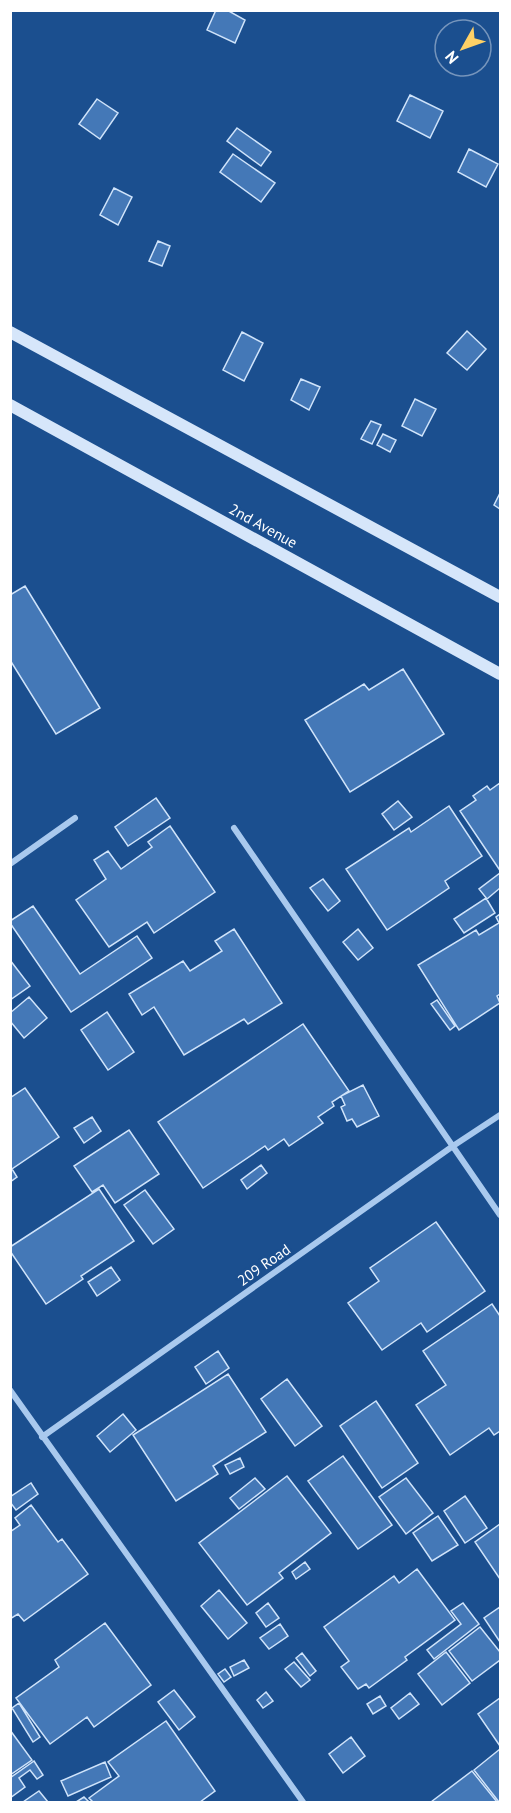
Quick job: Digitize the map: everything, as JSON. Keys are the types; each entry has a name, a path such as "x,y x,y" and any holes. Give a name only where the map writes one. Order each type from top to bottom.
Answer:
{"street":[{"path":"10,332 501,597"},
{"name":"2nd Avenue","path":"10,405 501,674"},
{"path":"10,864 75,818"},
{"path":"234,828 501,1215"},
{"name":"209 Road","path":"42,1437 453,1146 501,1115"},
{"path":"10,1390 303,1803"}],"building":[{"path":"216,10 227,10 245,20 235,43 207,30"},
{"path":"410,95 443,111 430,138 397,121"},
{"path":"97,99 118,113 100,139 79,124"},
{"path":"237,128 271,152 261,166 227,141"},
{"path":"469,149 498,164 486,187 458,172"},
{"path":"233,154 275,183 261,202 220,172"},
{"path":"114,188 132,197 118,225 100,215"},
{"path":"158,241 170,246 162,266 149,261"},
{"path":"467,331 486,349 467,370 447,353"},
{"path":"242,332 263,343 244,381 223,370"},
{"path":"301,379 320,387 309,410 291,400"},
{"path":"415,399 436,409 422,436 402,426"},
{"path":"371,421 381,425 372,444 361,439"},
{"path":"383,434 396,440 390,452 377,445"},
{"path":"500,493 500,509 494,505"},
{"path":"25,586 100,708 56,734 10,660 10,595"},
{"path":"403,669 444,734 350,792 305,720 364,684 369,690"},
{"path":"500,783 499,869 460,811 476,800 473,796 487,786 490,790"},
{"path":"156,798 170,818 128,846 115,827"},
{"path":"398,801 412,817 394,830 382,814"},
{"path":"449,806 482,856 445,881 449,888 387,930 346,869 409,828 411,832"},
{"path":"170,826 215,892 154,933 147,922 109,947 76,900 106,879 94,860 108,851 121,869 152,847 148,842"},
{"path":"500,873 500,888 487,899 479,889"},
{"path":"323,879 340,901 328,911 310,888"},
{"path":"486,898 495,913 464,933 454,919"},
{"path":"33,906 80,974 137,936 152,958 71,1012 10,923"},
{"path":"500,914 500,994 497,996 500,1003 459,1030 418,965 476,930 479,935 499,923 496,917"},
{"path":"234,929 282,1003 248,1024 244,1019 184,1055 154,1007 142,1015 129,994 183,961 190,971 222,951 215,941"},
{"path":"358,929 373,948 358,960 343,942"},
{"path":"10,960 30,986 10,1000"},
{"path":"29,997 47,1018 24,1038 10,1021 10,1013"},
{"path":"437,1000 455,1026 450,1030 431,1004"},
{"path":"107,1012 134,1052 108,1070 81,1030"},
{"path":"303,1024 349,1091 332,1102 334,1106 318,1117 323,1123 289,1146 284,1139 268,1150 265,1146 203,1188 158,1122"},
{"path":"363,1085 379,1116 357,1127 352,1119 347,1121 341,1107 345,1105 341,1096"},
{"path":"25,1088 59,1137 12,1169 17,1177 10,1182 10,1098"},
{"path":"92,1117 101,1131 84,1143 74,1128"},
{"path":"129,1130 159,1174 115,1203 103,1185 92,1192 74,1166"},
{"path":"261,1165 267,1173 247,1189 241,1180"},
{"path":"99,1189 134,1241 81,1276 83,1279 46,1304 10,1251 10,1247"},
{"path":"145,1190 174,1229 153,1244 124,1205"},
{"path":"436,1222 485,1291 427,1332 421,1323 382,1350 348,1303 379,1281 370,1268"},
{"path":"111,1267 120,1280 97,1296 88,1282"},
{"path":"492,1304 500,1316 500,1431 494,1435 489,1428 450,1455 416,1405 446,1385 423,1351"},
{"path":"218,1351 229,1368 206,1384 195,1367"},
{"path":"228,1374 266,1432 213,1466 218,1474 176,1501 133,1435"},
{"path":"287,1379 322,1426 295,1446 261,1399"},
{"path":"376,1401 418,1463 382,1488 340,1426"},
{"path":"123,1414 136,1430 110,1452 97,1436"},
{"path":"343,1456 392,1525 358,1549 308,1481"},
{"path":"240,1458 244,1467 230,1474 225,1465"},
{"path":"287,1476 331,1533 279,1573 283,1578 247,1605 199,1543"},
{"path":"255,1478 265,1489 239,1509 230,1498"},
{"path":"406,1478 433,1513 406,1534 379,1497"},
{"path":"31,1483 38,1494 16,1510 10,1502 10,1497"},
{"path":"465,1496 487,1528 465,1543 444,1511"},
{"path":"31,1505 58,1542 62,1539 88,1574 24,1621 18,1614 10,1619 10,1532 20,1525 15,1518"},
{"path":"438,1516 458,1545 432,1561 413,1533"},
{"path":"500,1524 500,1579 475,1542"},
{"path":"305,1562 310,1569 296,1579 292,1572"},
{"path":"417,1569 455,1620 405,1657 407,1660 369,1688 366,1684 358,1689 341,1667 349,1661 324,1627 394,1576 399,1583"},
{"path":"219,1590 247,1623 228,1639 201,1606"},
{"path":"268,1603 279,1618 266,1627 256,1613"},
{"path":"463,1603 479,1624 434,1659 427,1650 461,1624 451,1611"},
{"path":"500,1607 500,1642 484,1618"},
{"path":"105,1623 151,1685 94,1727 87,1717 50,1744 16,1698 59,1667 55,1660"},
{"path":"280,1624 288,1636 269,1649 260,1638"},
{"path":"480,1627 500,1652 500,1660 472,1681 449,1651"},
{"path":"446,1652 470,1683 442,1705 418,1674"},
{"path":"302,1653 316,1671 310,1676 296,1658"},
{"path":"244,1660 249,1668 234,1676 230,1667"},
{"path":"294,1662 310,1680 301,1687 285,1669"},
{"path":"225,1669 231,1677 224,1682 218,1674"},
{"path":"174,1690 195,1717 179,1730 158,1702"},
{"path":"266,1692 273,1701 263,1708 257,1700"},
{"path":"410,1693 419,1704 399,1719 391,1708"},
{"path":"380,1696 386,1706 373,1714 367,1704"},
{"path":"500,1698 500,1746 478,1714"},
{"path":"19,1703 40,1737 33,1742 12,1708"},
{"path":"166,1721 215,1791 200,1802 93,1802 89,1798 119,1776 108,1762"},
{"path":"10,1730 32,1760 10,1775"},
{"path":"351,1737 365,1756 343,1773 329,1754"},
{"path":"500,1749 500,1802 499,1802 474,1770"},
{"path":"34,1761 43,1775 37,1779 30,1770 19,1778 25,1787 10,1798 10,1778"},
{"path":"105,1762 111,1777 68,1796 61,1781"},
{"path":"472,1771 497,1802 431,1802"},
{"path":"39,1791 48,1802 23,1802"},
{"path":"84,1797 89,1802 76,1802"}]}
